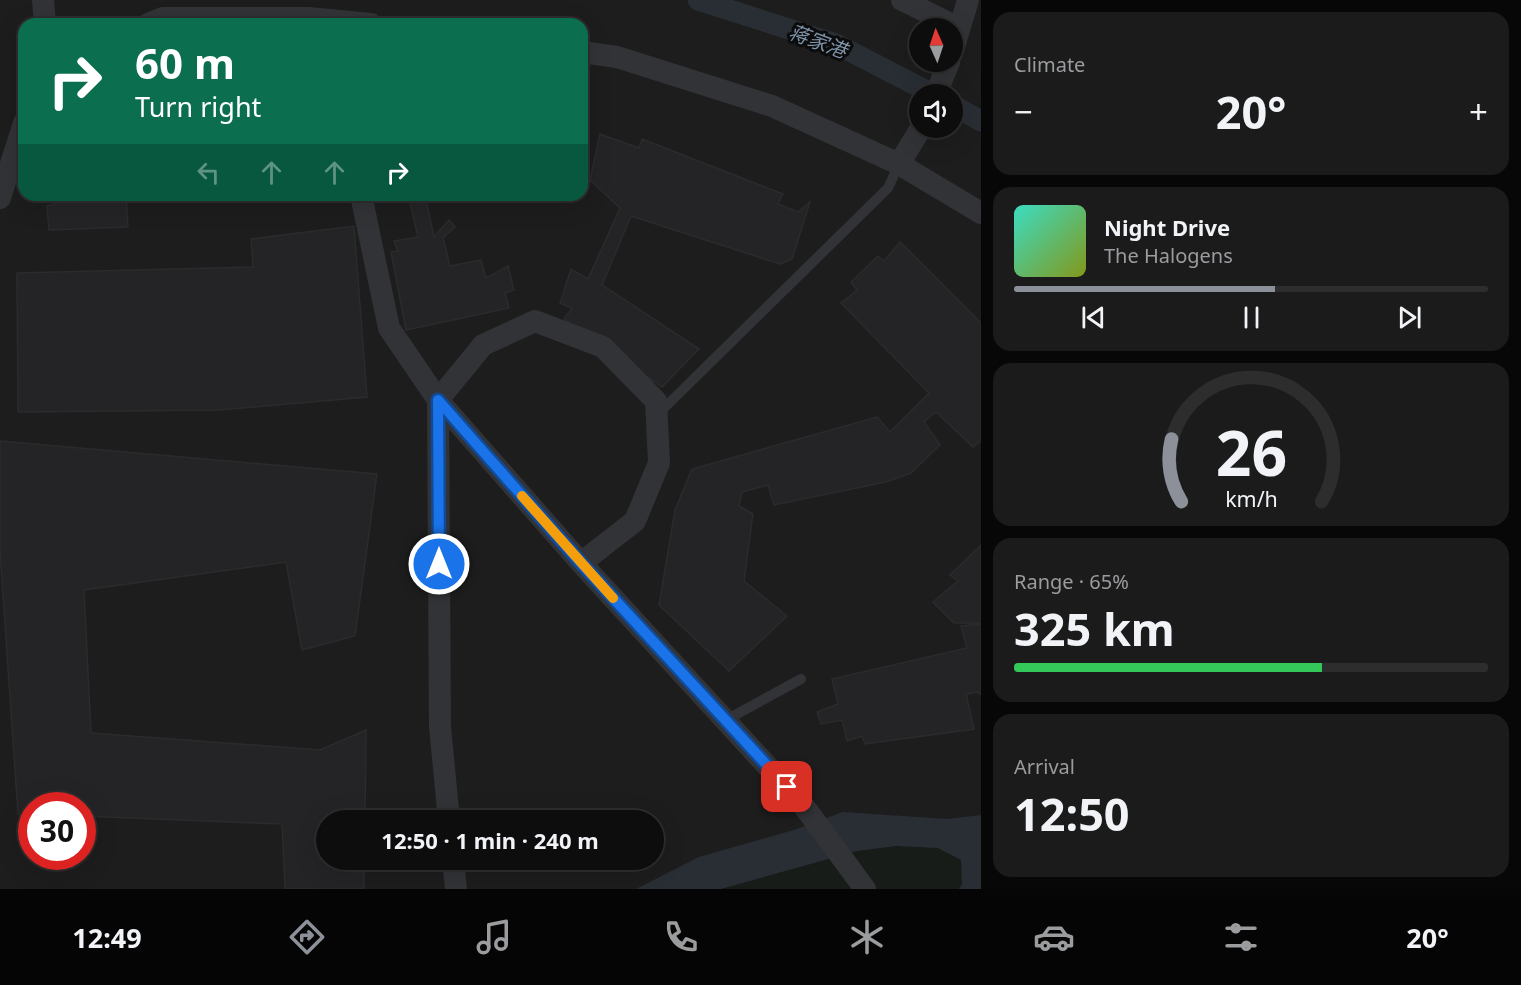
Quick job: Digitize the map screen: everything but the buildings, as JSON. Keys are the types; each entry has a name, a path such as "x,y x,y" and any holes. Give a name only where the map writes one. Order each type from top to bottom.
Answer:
{"street":[{"path":"43,0 44,18"},
{"path":"902,0 922,18"},
{"path":"963,18 968,0"},
{"path":"163,18 308,18"},
{"path":"588,53 617,57 772,106 899,164 981,213"},
{"path":"899,164 915,138"},
{"path":"0,198 18,142"},
{"path":"362,201 389,328 438,400 581,563 803,805 865,889"},
{"path":"448,810 440,727 438,400 483,345 536,321 603,347 656,400 659,463 635,521 581,563"},
{"path":"454,870 456,889"}],"lane":[{"path":"657,416 888,188 899,164"},
{"path":"726,720 801,679"}],"shaded area":[{"path":"0,0 981,0 981,889 0,889"},
{"path":"843,812 947,819 981,815 981,889 959,889 962,884 961,860 938,848 896,846 857,851 721,889 636,889 699,857 794,830"},
{"path":"896,846 938,848 961,860 962,885 959,889 721,889 857,851"}],"waterway":[{"name":"蒋家港","path":"698,0 836,44 914,84"},
{"name":"蒋家港","path":"963,111 981,121"}],"slow traffic":[{"path":"522,496 613,598"}],"route":[{"path":"439,564 438,400 581,563 787,787"}]}
